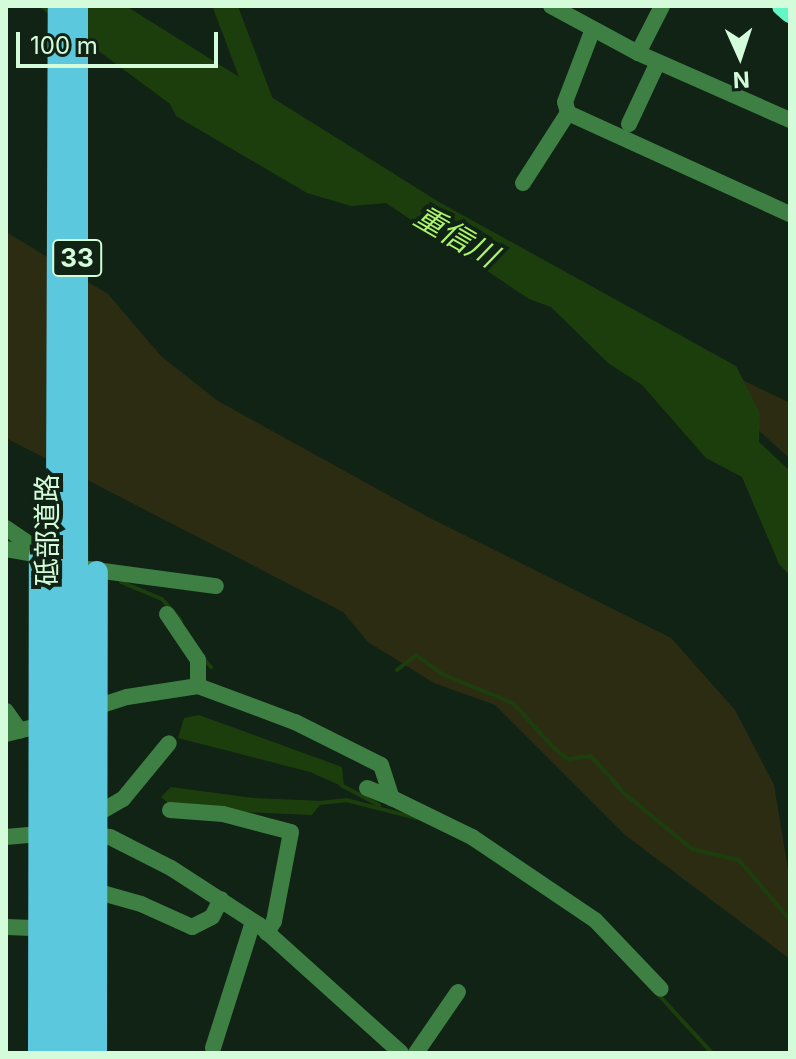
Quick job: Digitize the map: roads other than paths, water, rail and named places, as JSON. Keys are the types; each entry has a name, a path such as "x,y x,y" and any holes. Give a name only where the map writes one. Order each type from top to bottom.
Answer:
{"highway":[{"name":"砥部道路","path":"59,6 68,982 77,1053"},
{"name":"砥部道路","path":"58,1053 68,982 77,6"},
{"path":"39,1053 41,833 22,731 40,555"},
{"path":"96,1053 97,572"}],"main road":[{"path":"782,6 790,13"}],"street":[{"path":"551,6 638,53 790,120"},
{"path":"638,53 662,6"},
{"path":"523,183 568,113 565,102 593,29"},
{"path":"629,124 658,62"},
{"path":"568,113 790,214"},
{"path":"6,528 40,555"},
{"path":"6,549 40,555 97,572 216,586"},
{"path":"167,614 198,660 198,686"},
{"path":"6,711 22,731 95,708 198,686 256,704 381,765 392,798"},
{"path":"6,837 95,824 123,799 169,743"},
{"path":"367,788 472,837 595,920 661,989"},
{"path":"170,810 223,814 291,832 274,921 267,933"},
{"path":"95,824 221,899 253,922 401,1053"},
{"path":"95,891 141,904 192,927 212,917 221,899"},
{"path":"213,1048 253,922"},
{"path":"6,927 40,928"},
{"path":"416,1053 458,992"}],"water":[{"name":"重信川","path":"38,6 126,6 439,202 736,366 760,413 759,442 790,471 790,576 779,564 742,477 706,458 642,385 608,363 551,307 529,299 386,203 351,206 307,193 176,116 170,104"},
{"path":"199,715 342,767 344,787 310,772 178,738 184,718"},
{"path":"171,787 253,798 323,801 312,815 240,812 169,804 161,797"}],"waterway":[{"path":"225,6 265,112"},
{"path":"121,582 162,599 181,621"},
{"path":"397,670 416,655 444,675 513,703 553,747 568,759 591,756 625,794 692,849 739,860 790,920"},
{"path":"204,659 211,667"},
{"path":"341,785 379,805"},
{"path":"319,803 346,800 416,818"},
{"path":"657,993 712,1053"}]}
